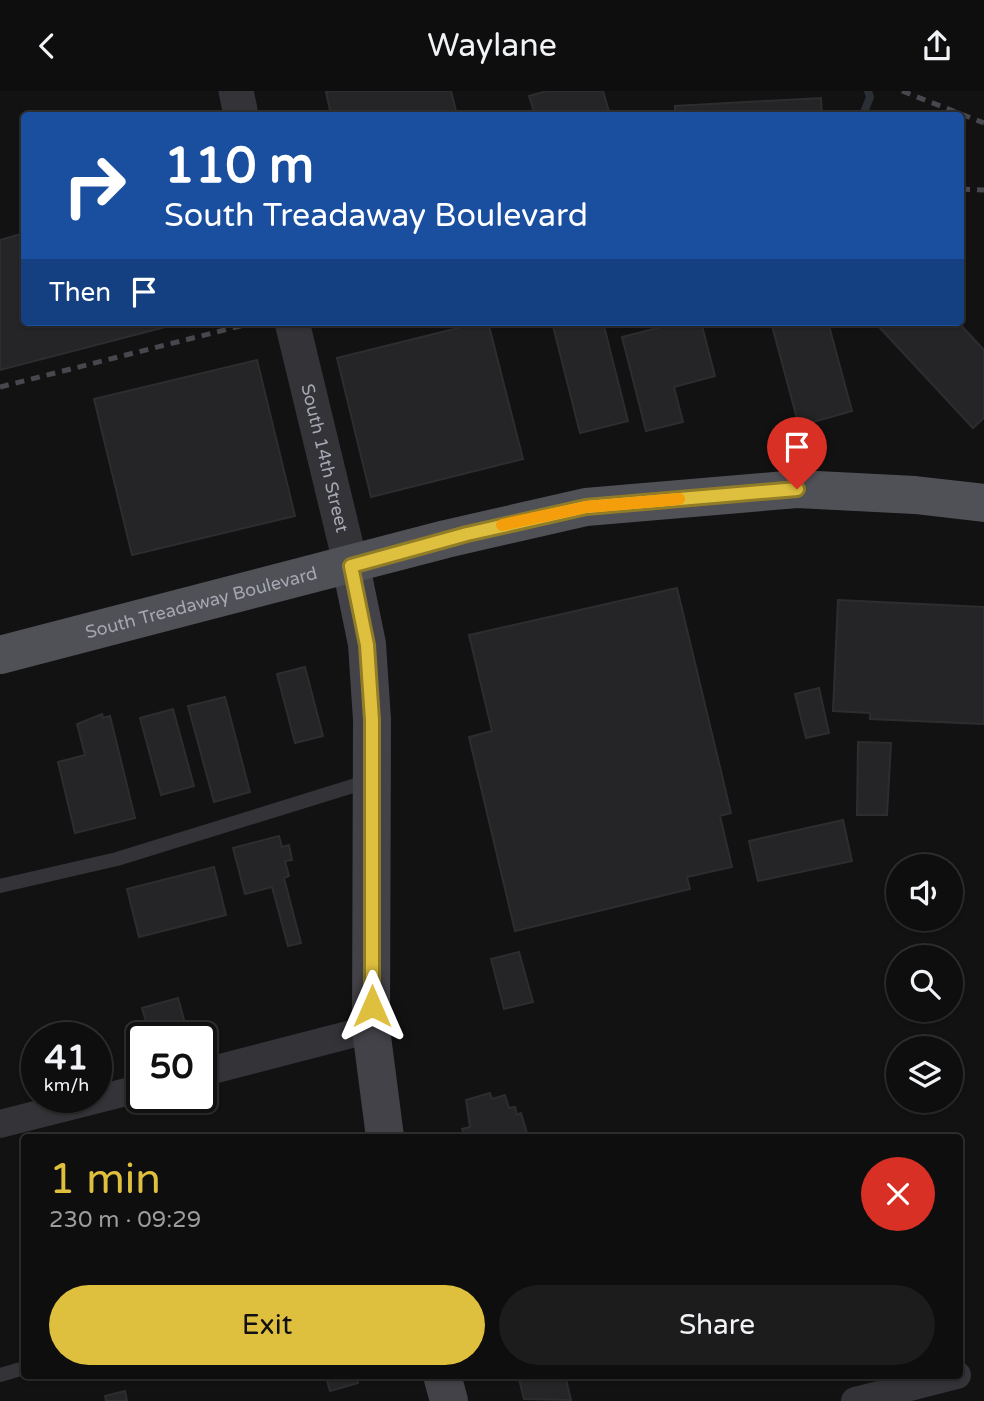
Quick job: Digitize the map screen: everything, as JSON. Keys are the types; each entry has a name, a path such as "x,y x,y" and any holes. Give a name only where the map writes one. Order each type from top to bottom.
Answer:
{"main road":[{"name":"South Treadaway Boulevard","path":"0,655 512,523 586,507 797,489 915,495 984,503"},
{"name":"South 14th Street","path":"351,566 367,645 372,780 371,1029 385,1134"},
{"path":"443,1379 449,1401"}],"street":[{"path":"236,91 241,112"},
{"name":"South 14th Street","path":"293,326 351,566"},
{"path":"217,1069 371,1029"},
{"path":"0,1124 126,1092"},
{"path":"855,1401 944,1379"}],"lane":[{"path":"0,886 129,856 372,780"},
{"path":"0,1375 21,1369"}],"building":[{"path":"451,91 456,112 330,112 326,92"},
{"path":"547,91 603,91 609,112 534,112 529,96"},
{"path":"821,98 822,112 675,112 675,106"},
{"path":"21,234 21,326 169,326 0,370 0,240"},
{"path":"466,326 489,326 523,459 371,497 337,358"},
{"path":"553,326 604,326 628,421 580,433"},
{"path":"665,326 702,326 715,376 674,387 683,422 646,431 622,337"},
{"path":"772,326 829,326 852,411 799,426"},
{"path":"962,326 984,350 984,418 973,428 880,328"},
{"path":"257,360 295,516 132,555 94,399"},
{"path":"677,588 731,813 720,816 732,867 687,877 690,889 515,931 469,737 492,731 469,635"},
{"path":"838,600 984,607 984,724 870,719 870,713 833,711"},
{"path":"305,667 323,736 295,743 277,674"},
{"path":"819,688 829,733 806,738 795,694"},
{"path":"225,697 250,792 214,802 188,706"},
{"path":"173,709 194,786 161,795 140,718"},
{"path":"102,714 103,718 110,716 135,818 75,833 58,762 85,755 77,724"},
{"path":"858,742 891,743 887,815 857,815"},
{"path":"843,820 852,861 758,881 749,841"},
{"path":"279,836 282,847 289,845 292,860 285,861 289,876 284,878 301,943 288,946 272,887 245,894 233,848"},
{"path":"214,867 226,915 139,937 127,889"},
{"path":"519,952 533,1002 504,1009 491,959"},
{"path":"178,998 185,1022 146,1022 142,1008"},
{"path":"490,1093 492,1099 505,1095 509,1108 515,1107 517,1115 521,1113 527,1134 464,1134 462,1129 470,1127 466,1100"},
{"path":"327,1379 357,1379 358,1383 330,1391"},
{"path":"519,1379 566,1379 571,1400 524,1399"},
{"path":"125,1391 127,1401 106,1401 105,1396"}],"waterway":[{"path":"864,112 870,97 868,91"}],"railway":[{"path":"902,91 956,112"},
{"path":"964,115 984,123"},
{"path":"964,189 984,190"},
{"path":"0,387 240,326"}],"slow traffic":[{"path":"502,525 586,507 679,499"}],"route":[{"path":"372,1006 372,720 367,645 351,566 467,534 586,507 797,489"}]}
